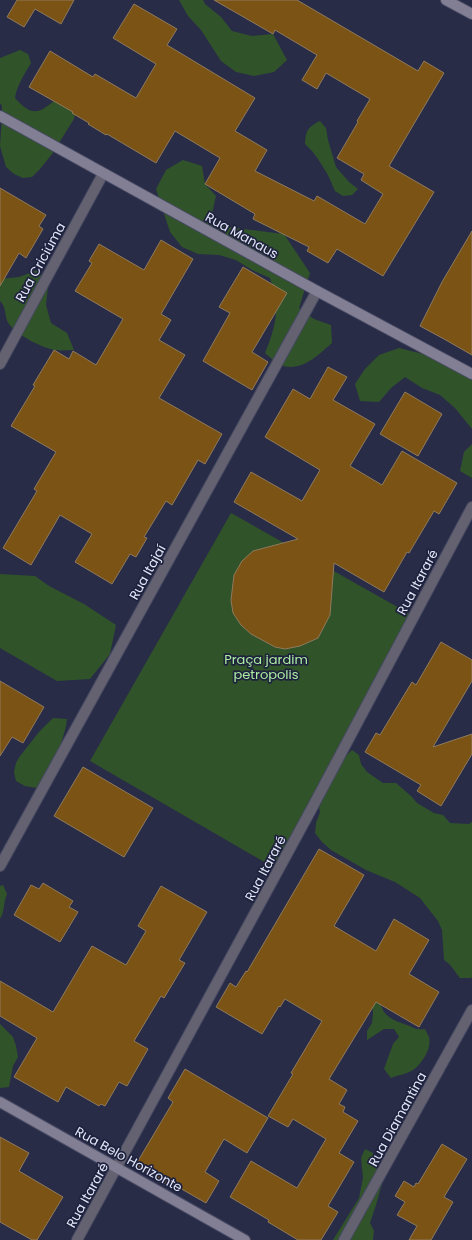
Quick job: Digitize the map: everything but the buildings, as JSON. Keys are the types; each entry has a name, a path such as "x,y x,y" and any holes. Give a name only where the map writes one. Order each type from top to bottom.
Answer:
{"street":[{"path":"446,0 472,14"},
{"name":"Rua Manaus","path":"0,116 317,291 472,374"},
{"name":"Rua Criciúma","path":"0,364 103,174"},
{"name":"Rua Itajaí","path":"0,866 317,291"},
{"name":"Rua Itararé","path":"77,1240 309,815 472,507"},
{"name":"Rua Diamantina","path":"344,1240 472,1010"},
{"name":"Rua Belo Horizonte","path":"0,1102 246,1240"}],"green space":[{"path":"179,0 203,0 205,4 221,17 232,31 252,36 273,34 287,60 274,72 254,76 236,72 221,61 201,30 188,16"},
{"path":"20,50 28,54 31,63 19,84 15,98 31,111 45,108 56,99 76,109 74,119 52,154 32,177 23,178 14,174 6,167 0,146 2,106 0,103 0,58"},
{"path":"320,121 326,128 336,167 349,182 358,189 352,195 343,196 335,191 328,175 318,159 305,144 308,130"},
{"path":"183,160 202,166 205,184 216,196 211,218 227,227 284,234 310,273 299,308 314,319 331,325 332,343 310,361 297,366 283,366 276,363 265,353 272,333 276,311 275,294 270,278 252,270 236,260 219,255 198,254 182,247 170,232 156,189 166,170"},
{"path":"38,270 48,287 46,305 51,323 67,333 74,350 57,350 43,347 18,332 7,322 4,306 0,301 0,279 19,277"},
{"path":"399,348 435,357 472,380 472,429 455,408 440,395 422,388 405,377 391,388 379,402 360,401 355,384 365,369 379,355"},
{"path":"472,444 472,478 460,471 464,452"},
{"name":"Praça jardim petropolis","path":"231,513 417,618 273,867 90,761"},
{"path":"0,574 35,576 49,586 84,604 116,625 110,654 90,679 57,681 0,648"},
{"path":"53,718 67,719 60,746 52,764 37,788 25,786 16,781 14,772 16,763 39,732"},
{"path":"352,750 359,755 361,764 367,772 383,783 396,783 417,803 434,813 443,815 450,823 469,824 472,822 471,978 460,978 451,966 444,960 442,930 438,921 420,898 395,882 366,870 331,850 315,833 316,823 320,812 319,808 337,770"},
{"path":"3,885 7,894 3,913 0,919 0,886"},
{"path":"380,993 381,1006 386,1015 415,1028 425,1029 430,1041 428,1051 420,1064 411,1071 391,1078 384,1069 393,1044 399,1037 394,1029 384,1029 367,1040 367,1031 372,1023 372,998"},
{"path":"0,1024 13,1037 18,1057 13,1066 9,1087 0,1088"},
{"path":"365,1149 373,1153 378,1171 383,1180 370,1223 374,1231 373,1240 333,1240 359,1198 363,1178 361,1158"}]}
